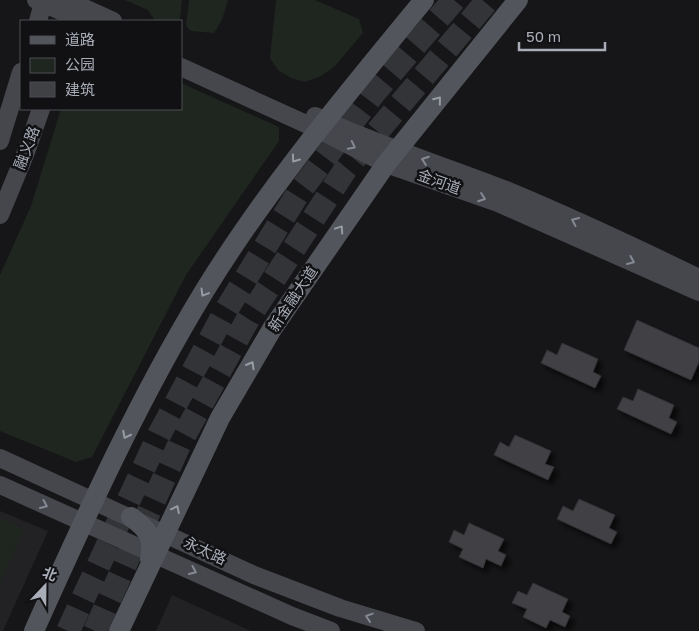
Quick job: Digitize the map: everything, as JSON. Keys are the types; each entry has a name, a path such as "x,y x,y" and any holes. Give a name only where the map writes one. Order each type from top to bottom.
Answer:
{"main road":[{"path":"34,631 93,500 162,363 206,289 248,224 304,147 424,0"},
{"name":"新金融大道","path":"120,631 151,558 220,418 272,329 366,190 518,0"},
{"path":"131,517 145,528 149,534 151,558"}],"street":[{"path":"38,20 41,1 110,20"},
{"path":"182,54 322,125"},
{"name":"金河道","path":"182,66 322,125 699,292"},
{"name":"融义路","path":"0,141 20,75"},
{"name":"融义路","path":"0,215 26,152 41,110"},
{"name":"金河道","path":"392,157 506,190 699,278"},
{"name":"永太路","path":"0,458 263,578 340,608 416,631"},
{"name":"永太路","path":"0,485 83,522 151,558 331,631"}],"shaded area":[{"path":"0,511 48,531 3,631 0,631"},
{"path":"172,595 251,631 156,631"}],"green space":[{"path":"125,0 182,0 180,20 154,20 148,10"},
{"path":"189,0 228,0 222,20 214,33 191,31 186,26"},
{"path":"276,0 315,0 359,19 363,33 334,67 321,76 305,82 291,78 278,70 270,58"},
{"path":"182,83 279,127 279,141 186,275 92,457 76,462 0,431 0,275 31,206 61,110 182,110"},
{"path":"0,518 24,529 0,583"}],"building":[{"path":"637,320 699,348 699,362 691,380 624,350"},
{"path":"562,343 598,359 593,372 601,376 595,388 541,363 547,350 557,355"},
{"path":"638,389 674,405 669,418 677,422 671,434 617,409 623,397 633,401"},
{"path":"515,435 551,451 545,464 554,467 548,480 494,455 500,442 509,447"},
{"path":"579,499 615,515 609,528 617,532 611,544 557,519 563,506 573,511"},
{"path":"469,523 504,539 498,551 506,555 501,566 486,559 483,568 459,557 463,549 449,542 454,530 464,535"},
{"path":"533,583 568,599 562,612 570,616 565,627 550,620 546,628 523,617 527,609 512,603 518,591 527,595"}],"tunnel":[{"path":"68,631 159,435 225,312 297,195 374,93 454,0"},
{"path":"95,631 179,445 248,319 345,170 488,0"}]}
